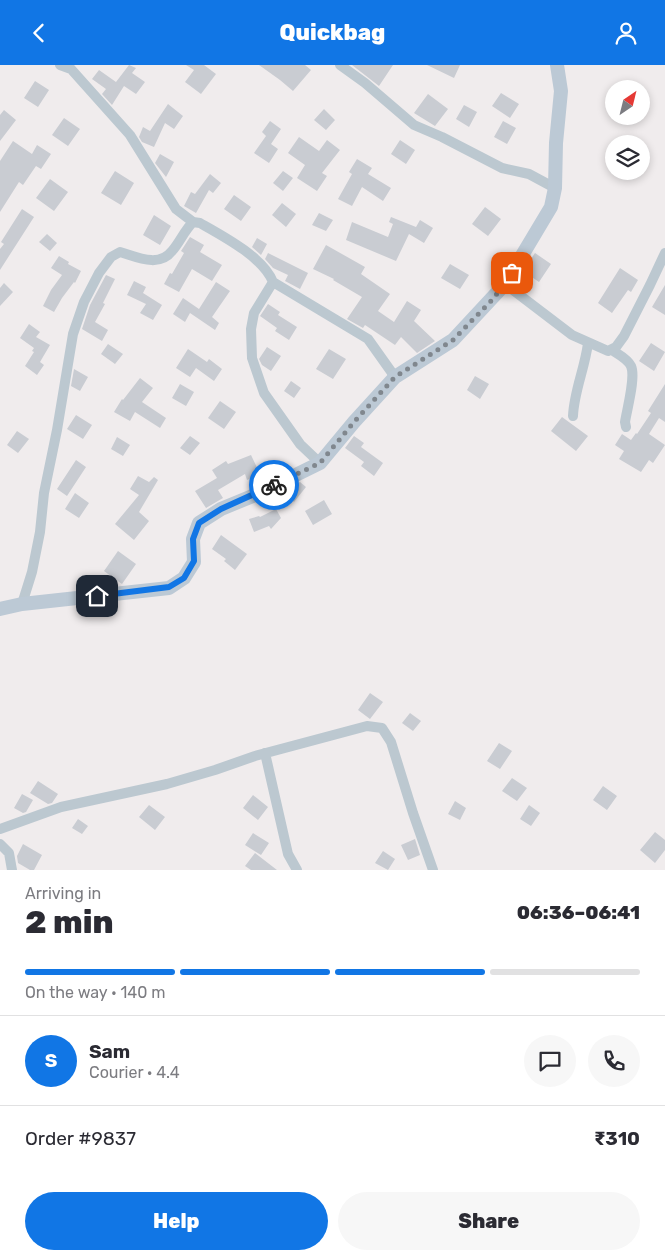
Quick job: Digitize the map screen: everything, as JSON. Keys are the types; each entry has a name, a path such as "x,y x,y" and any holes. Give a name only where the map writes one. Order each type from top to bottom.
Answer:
{"street":[{"path":"60,65 72,67 130,135 176,209 193,222 200,223 240,247 266,269 273,282 368,339 395,377"},
{"path":"340,65 414,125 442,137 502,168 529,175 555,188"},
{"path":"0,609 22,604 169,587 184,578 194,561 193,539 199,523 221,509 255,495 320,463 395,377 453,340 505,284 551,207 555,188 556,143 561,91 557,65"},
{"path":"22,604 32,572 40,532 44,493 57,431 72,334 84,303 99,273 110,257 120,252 145,260 158,261 172,253 184,231 193,222"},
{"path":"505,284 564,329 588,343 608,351 616,347 624,336 665,253"},
{"path":"273,282 254,313 252,358 264,393 300,444 320,463"},
{"path":"573,416 573,402 586,359 588,343"},
{"path":"612,350 631,365 632,377 625,422 626,427"},
{"path":"0,829 61,807 167,784 265,753 367,726 382,728 391,742 433,870"},
{"path":"265,753 288,854 297,870"},
{"path":"0,844 9,853 12,870"}],"building":[{"path":"129,65 136,68 132,73 145,82 136,94 124,86 112,105 102,94 106,89 92,79 99,70 116,82"},
{"path":"186,65 204,65 216,74 201,94 185,82 194,70"},
{"path":"259,65 305,65 311,70 293,91"},
{"path":"352,65 393,65 379,86"},
{"path":"427,65 460,65 454,78"},
{"path":"35,81 49,90 38,107 24,98"},
{"path":"501,93 519,104 510,118 492,106"},
{"path":"428,94 448,109 435,126 414,113"},
{"path":"168,104 183,116 174,129 165,123 154,147 142,142 139,137 143,127 150,131"},
{"path":"464,105 477,112 469,127 456,119"},
{"path":"324,109 335,120 326,130 314,120"},
{"path":"4,110 16,120 0,141 0,115"},
{"path":"64,118 80,129 68,146 52,135"},
{"path":"270,121 281,129 271,144 278,149 269,163 254,153 266,136 262,132"},
{"path":"503,121 516,128 507,144 494,137"},
{"path":"299,137 319,151 327,140 340,150 322,173 327,176 317,191 297,178 305,165 288,153"},
{"path":"400,140 415,150 406,164 391,154"},
{"path":"13,141 32,154 37,145 51,154 41,169 36,166 23,185 19,182 0,212 0,161"},
{"path":"160,154 174,162 166,177 155,163"},
{"path":"357,159 372,168 368,174 391,188 383,201 362,187 352,206 338,199 352,174 349,172"},
{"path":"115,171 134,183 121,205 101,193"},
{"path":"283,171 293,178 283,191 273,183"},
{"path":"210,174 221,183 213,193 209,190 196,213 184,206 191,192 195,194"},
{"path":"50,179 68,192 54,211 36,198"},
{"path":"234,195 251,207 241,221 224,209"},
{"path":"282,203 296,214 286,227 272,215"},
{"path":"485,207 501,219 488,236 472,224"},
{"path":"22,209 34,217 0,270 0,249 4,244 1,242"},
{"path":"319,213 333,220 326,231 312,225"},
{"path":"154,215 171,226 160,245 143,235"},
{"path":"391,217 416,227 420,220 433,228 424,243 409,234 396,261 346,240 352,222 388,237 393,224 389,222"},
{"path":"47,234 57,243 50,251 39,242"},
{"path":"190,237 204,245 200,252 222,265 212,281 192,269 179,292 164,284 184,253 181,251"},
{"path":"257,238 267,244 261,255 252,247"},
{"path":"326,245 365,267 361,274 390,294 378,311 394,322 407,301 421,310 414,321 435,341 417,353 401,337 395,345 365,325 363,328 347,319 362,297 334,279 313,269"},
{"path":"268,253 308,273 300,289 285,281 288,275 273,268 265,259"},
{"path":"535,253 551,264 539,282 523,271"},
{"path":"59,256 69,262 68,264 81,271 75,283 62,298 54,312 43,306 51,290 62,275 51,268"},
{"path":"450,264 469,275 460,289 441,278"},
{"path":"620,268 638,280 631,292 628,290 612,313 598,303"},
{"path":"106,275 115,279 95,322 108,330 102,341 82,329 90,305"},
{"path":"134,281 146,287 143,293 162,305 153,320 140,313 146,304 127,295"},
{"path":"216,282 230,291 212,317 219,323 215,330 190,313 185,322 173,314 183,298 199,309"},
{"path":"4,283 13,292 0,306 0,288"},
{"path":"665,285 665,315 652,307"},
{"path":"268,304 280,312 278,315 297,327 289,340 275,331 277,328 260,316"},
{"path":"29,324 40,332 36,337 50,345 40,362 44,365 37,375 25,366 34,352 32,351 34,348 20,338"},
{"path":"651,343 665,352 654,371 639,361"},
{"path":"108,344 123,354 115,364 101,354"},
{"path":"267,347 281,356 271,371 262,365 259,359"},
{"path":"188,349 207,362 209,359 222,369 214,381 196,368 190,377 176,368"},
{"path":"329,349 346,359 333,379 316,369"},
{"path":"74,369 88,377 80,391 71,386"},
{"path":"475,376 489,384 480,399 467,390"},
{"path":"140,378 153,388 142,402 166,418 160,428 135,412 130,421 114,412 122,399"},
{"path":"291,381 301,388 294,398 284,391"},
{"path":"180,384 194,392 186,406 172,398"},
{"path":"665,384 665,422 659,418 649,434 665,445 653,463 649,460 641,472 619,459 624,451 615,445 622,434 631,440 637,434 651,413 648,411"},
{"path":"220,401 236,412 224,429 208,418"},
{"path":"76,415 92,425 83,439 67,429"},
{"path":"562,417 588,436 576,451 551,431"},
{"path":"17,431 29,439 18,453 7,445"},
{"path":"190,436 200,443 190,455 180,448"},
{"path":"354,436 364,443 361,447 383,463 374,476 361,466 364,462 345,448"},
{"path":"117,437 130,445 123,456 111,449"},
{"path":"251,455 260,474 247,480 245,474 218,490 223,498 206,508 195,491 217,478 212,470 226,461 228,464"},
{"path":"76,460 86,467 67,496 57,489"},
{"path":"138,476 149,482 154,477 158,480 139,512 149,521 134,540 115,524 139,495 130,489"},
{"path":"300,482 306,487 294,502 285,494 291,487"},
{"path":"75,493 89,503 79,518 65,509"},
{"path":"324,500 332,514 313,525 305,511"},
{"path":"276,509 281,518 271,529 269,526 254,532 249,519 260,517"},
{"path":"221,535 247,554 235,570 224,561 226,559 212,549"},
{"path":"118,551 136,564 122,584 104,571"},
{"path":"370,693 383,702 370,719 358,710"},
{"path":"410,713 421,721 413,731 402,723"},
{"path":"499,743 512,751 500,769 487,761"},
{"path":"512,778 527,788 517,801 502,791"},
{"path":"38,781 58,794 52,803 48,804 30,793"},
{"path":"603,786 617,796 607,810 593,800"},
{"path":"22,794 33,800 26,812 23,813 14,808"},
{"path":"253,795 268,807 258,820 243,808"},
{"path":"455,801 466,808 460,820 448,814"},
{"path":"149,805 165,817 155,830 139,817"},
{"path":"529,805 540,813 531,826 520,819"},
{"path":"78,819 88,826 82,834 72,828"},
{"path":"655,832 665,840 665,850 655,863 640,850"},
{"path":"253,833 269,843 261,855 245,845"},
{"path":"415,839 420,855 408,860 401,845"},
{"path":"23,844 42,855 34,870 30,870 18,863 17,856"},
{"path":"383,851 395,859 388,870 375,863"},
{"path":"255,853 277,870 251,870 245,866"}],"way so far":[{"path":"274,485 320,463 395,377 453,340 491,301 512,273"}],"route":[{"path":"97,596 169,587 184,578 194,561 193,539 199,523 221,509 274,485"}]}
